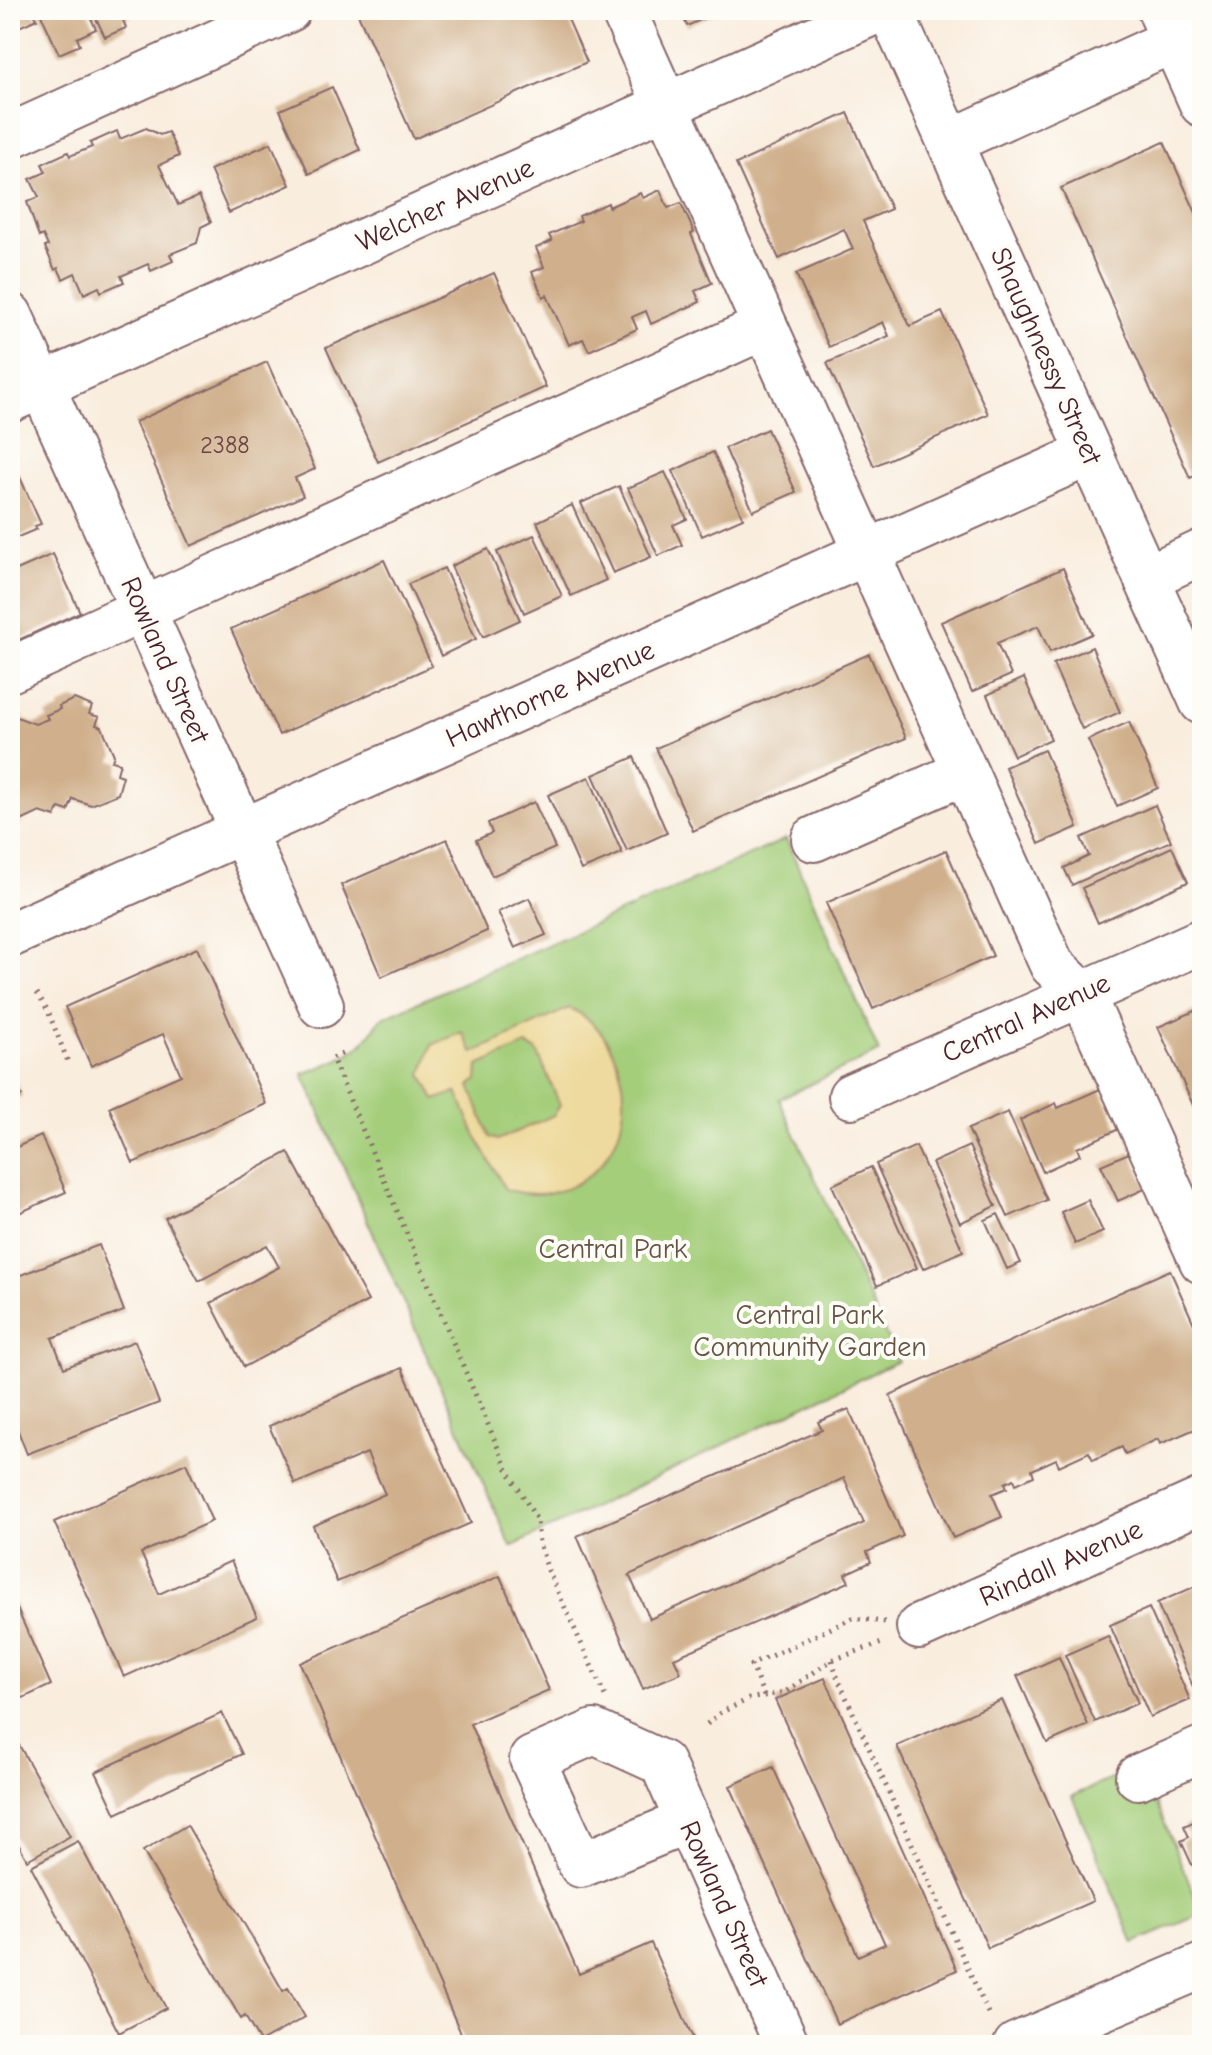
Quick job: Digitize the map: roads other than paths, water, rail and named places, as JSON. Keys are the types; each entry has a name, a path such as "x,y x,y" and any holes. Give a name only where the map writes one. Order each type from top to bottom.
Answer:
{"street":[{"path":"10,136 288,10"},
{"path":"623,10 1052,965 1082,994 1202,1261"},
{"name":"Welcher Avenue","path":"26,393 879,10"},
{"name":"Shaughnessy Street","path":"890,10 1202,702"},
{"path":"950,142 1178,26 1202,104"},
{"name":"Rowland Street","path":"10,315 26,393 142,611 321,1005"},
{"path":"10,670 764,327"},
{"name":"Hawthorne Avenue","path":"10,935 1090,453"},
{"path":"1146,578 1202,552"},
{"path":"814,839 965,772"},
{"name":"Central Avenue","path":"851,1096 1202,941"},
{"name":"Rindall Avenue","path":"919,1627 1202,1500"},
{"name":"Rowland Street","path":"688,1821 581,1865 532,1759 594,1732 662,1763 688,1821 787,2045"},
{"path":"1138,1777 1202,1749"},
{"path":"1002,2029 1202,1966"}],"park label":[{"name":"Central Park","path":"613,1249"},
{"name":"Central Park Community Garden","path":"810,1331"}]}
